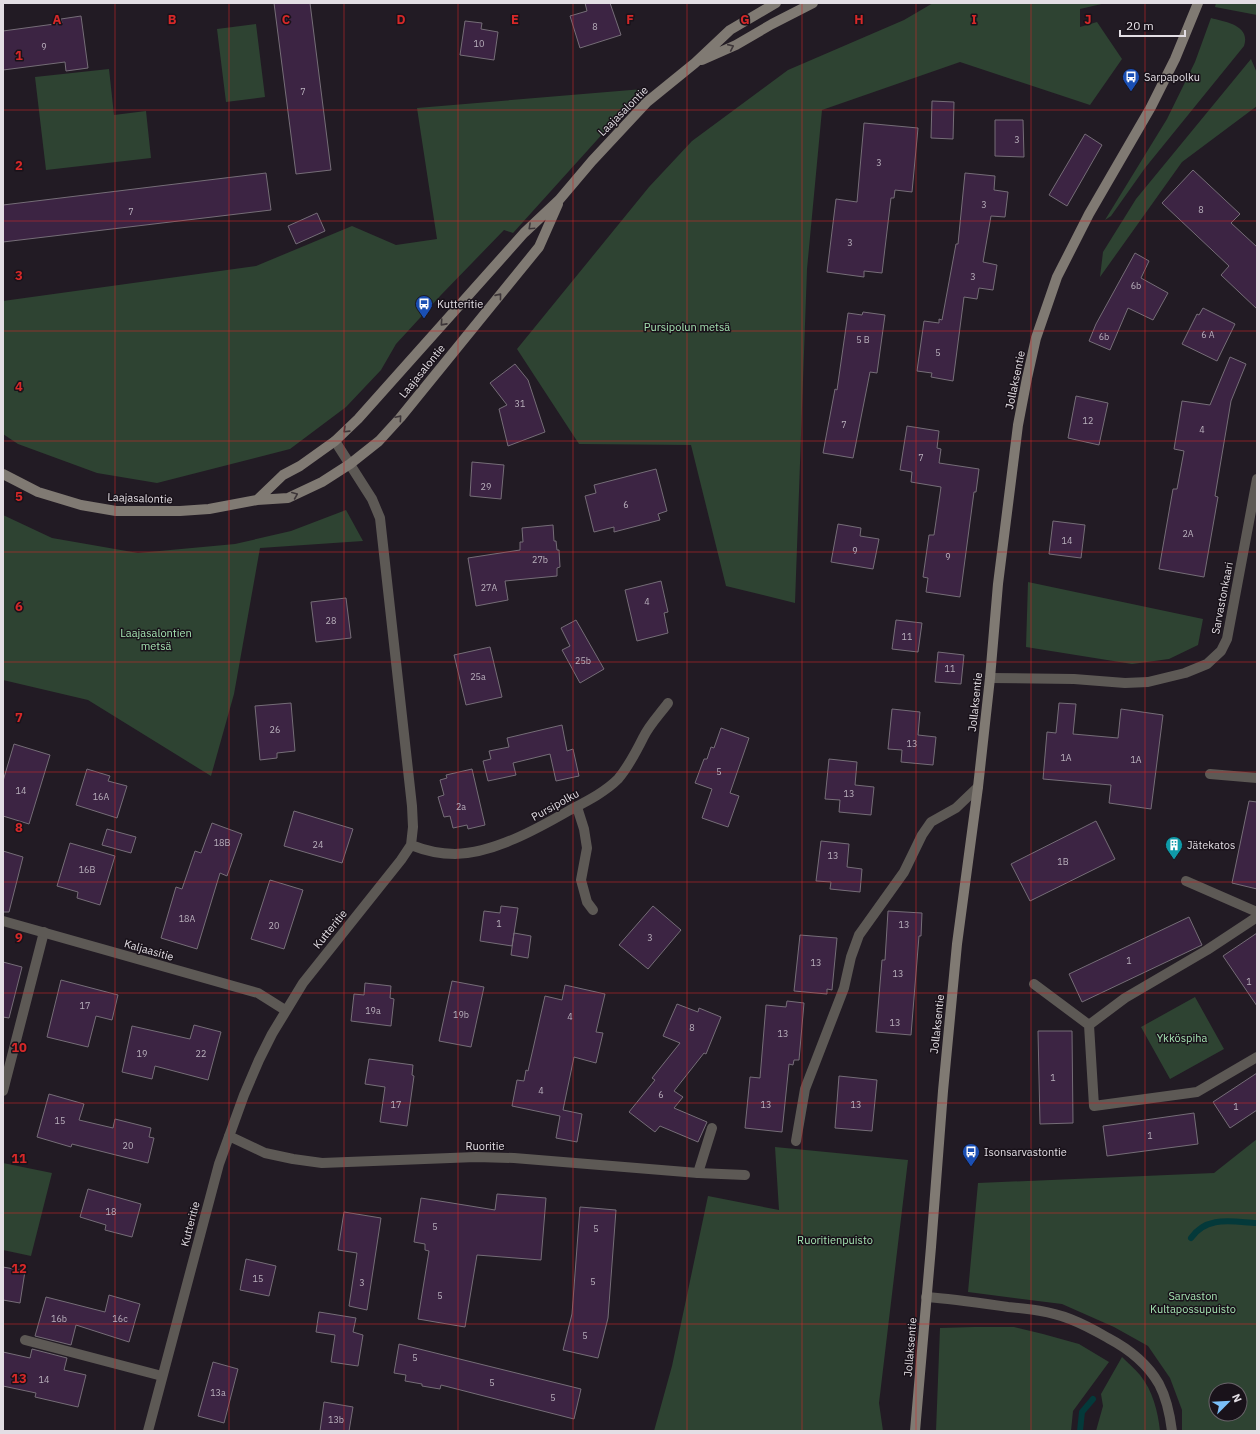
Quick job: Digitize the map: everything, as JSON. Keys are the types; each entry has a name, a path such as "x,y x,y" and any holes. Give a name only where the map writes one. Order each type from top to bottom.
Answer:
{"main road":[{"name":"Laajasalontie","path":"257,500 283,475 300,466 335,441 382,394 524,233 559,200 592,161 647,102 695,63 730,30 776,3"},
{"name":"Laajasalontie","path":"695,63 736,45 813,3"},
{"name":"Jollaksentie","path":"915,1431 926,1297 932,1247 943,1091 956,951 978,787 990,678 998,584 1018,425 1026,378 1036,338 1057,277 1089,214 1151,107 1175,59 1193,8 1198,3"},
{"name":"Laajasalontie","path":"3,474 38,492 81,505 116,511 180,511 209,509 257,500 288,498 322,482 350,464 379,441 400,418 539,247 559,200"}],"street":[{"name":"Kutteritie","path":"148,1431 219,1164 244,1095 259,1060 285,1010 316,966 401,860 411,845 413,827 412,806 382,530 379,515 372,499 335,441"},
{"name":"Sarvastonkaari","path":"990,678 1016,680 1074,679 1125,683 1148,682 1185,673 1207,664 1221,651 1227,640 1257,479"},
{"name":"Pursipolku","path":"411,845 438,853 456,854 484,849 532,832 604,790 622,774 638,750 644,736 668,704"},
{"path":"1210,774 1257,778"},
{"path":"796,1141 805,1089 844,988 851,957 859,935 904,872 922,835 931,822 956,808 978,787"},
{"path":"577,807 584,829 587,848 581,880 587,902 593,910"},
{"path":"1186,881 1257,912"},
{"path":"1090,1024 1124,998 1207,950 1257,917"},
{"name":"Kaljaasitie","path":"3,921 258,993 285,1010"},
{"path":"3,1091 44,932"},
{"path":"1034,984 1090,1024"},
{"path":"1090,1024 1094,1106 1197,1092 1257,1057"},
{"path":"698,1173 712,1128"},
{"name":"Ruoritie","path":"229,1136 265,1153 322,1163 476,1157 514,1158 698,1173 745,1175"},
{"path":"926,1297 956,1299 1042,1311 1070,1319 1092,1329 1122,1346 1138,1358 1151,1372 1166,1400 1172,1431"},
{"path":"25,1340 162,1376"}],"green space":[{"name":"Pursipolun metsä","path":"933,3 1106,3 1080,9 1080,27 1097,22 1122,59 1090,105 960,62 822,110 807,269 795,603 726,586 691,445 579,444 517,349 649,187 692,141 788,70 904,20"},
{"path":"1216,3 1257,3 1257,15 1215,7"},
{"path":"1211,18 1229,23 1240,29 1244,33 1244,46 1145,168 1111,216 1105,220 1167,119 1195,62"},
{"path":"256,24 265,97 226,102 217,29"},
{"path":"1251,59 1257,73 1257,106 1182,162 1100,277 1103,252 1136,199"},
{"path":"109,69 114,115 146,111 151,158 46,170 35,77"},
{"path":"643,89 513,233 504,230 441,295 396,344 381,370 346,407 290,449 157,483 97,473 18,444 3,434 3,301 256,266 352,226 396,245 437,239 417,108"},
{"name":"Laajasalontien metsä","path":"346,510 363,541 260,548 234,694 211,776 88,700 3,680 3,515 52,538 138,553 235,544 291,531"},
{"path":"1028,582 1203,619 1198,645 1169,659 1132,664 1026,647"},
{"name":"Ykköspiha","path":"1195,997 1224,1049 1170,1079 1141,1027"},
{"name":"Sarvaston Kultapossupuisto","path":"1257,1139 1257,1431 1182,1431 1182,1410 1170,1378 1148,1346 1114,1327 1062,1304 968,1292 978,1183 1214,1173"},
{"name":"Ruoritienpuisto","path":"775,1147 908,1160 879,1403 883,1431 654,1431 672,1366 708,1196 779,1210"},
{"path":"3,1163 52,1173 31,1256 3,1250"},
{"path":"1014,1327 1043,1334 1079,1344 1109,1362 1073,1411 1071,1431 936,1431 940,1328"},
{"path":"1122,1357 1145,1381 1152,1395 1158,1416 1160,1431 1096,1431 1103,1406 1101,1394"}],"building":[{"path":"274,3 310,3 331,170 296,174"},
{"path":"585,3 610,3 621,35 580,48 570,16 587,11"},
{"path":"81,16 88,68 66,71 65,62 3,70 3,31 62,23 61,19"},
{"path":"465,21 482,23 481,29 498,32 494,60 460,55"},
{"path":"932,101 954,102 953,139 931,138"},
{"path":"995,120 1023,120 1024,157 995,156"},
{"path":"864,123 918,128 912,192 895,190 894,198 891,198 882,273 864,271 864,277 827,272 836,199 857,202"},
{"path":"1085,134 1102,145 1067,206 1049,195"},
{"path":"1193,170 1240,214 1231,223 1257,247 1257,309 1221,275 1229,266 1162,203"},
{"path":"266,173 271,210 3,242 3,205"},
{"path":"965,173 995,176 994,190 1008,192 1005,217 991,216 983,262 997,265 993,290 979,288 977,299 964,297 953,381 931,377 932,373 917,371 924,321 939,323 939,319 942,320 956,244 958,244"},
{"path":"317,213 325,231 296,244 288,226"},
{"path":"1135,253 1149,261 1141,278 1168,293 1153,320 1128,308 1110,350 1089,341 1096,324"},
{"path":"1203,308 1235,324 1217,361 1182,344 1197,314 1199,315"},
{"path":"863,312 885,315 877,373 870,372 853,458 823,453 835,389 837,390 848,313 862,315"},
{"path":"1230,357 1246,364 1231,401 1215,496 1218,497 1204,577 1159,569 1173,489 1177,489 1184,451 1174,449 1182,401 1210,405"},
{"path":"515,364 528,380 545,432 508,446 499,409 507,405 490,383"},
{"path":"1076,396 1108,403 1099,445 1068,438"},
{"path":"907,426 939,431 937,448 941,449 939,463 979,469 976,492 974,492 960,597 926,592 928,578 923,577 929,535 934,535 941,487 911,482 912,472 900,470"},
{"path":"472,462 504,465 501,499 470,496"},
{"path":"656,469 667,511 658,514 660,520 614,532 614,527 594,532 585,496 596,493 594,485"},
{"path":"1053,521 1085,525 1081,558 1049,554"},
{"path":"838,524 861,528 860,536 879,539 873,569 831,562"},
{"path":"553,525 554,541 556,541 557,550 559,550 560,567 557,568 557,576 505,581 508,600 476,606 468,558 520,550 520,542 523,542 522,528"},
{"path":"661,581 668,612 664,613 668,633 637,641 625,590"},
{"path":"346,598 351,638 316,642 311,602"},
{"path":"576,620 604,669 580,683 562,650 570,646 561,628"},
{"path":"896,620 922,623 918,652 892,649"},
{"path":"490,647 502,697 466,705 454,655"},
{"path":"938,652 964,655 961,684 935,682"},
{"path":"291,703 295,751 277,753 277,758 260,760 255,706"},
{"path":"1059,703 1076,704 1073,734 1118,738 1121,709 1163,715 1151,809 1109,803 1111,785 1043,779 1047,732 1056,733"},
{"path":"892,709 920,712 918,735 936,737 933,765 901,762 902,750 888,749"},
{"path":"562,725 567,751 573,749 579,776 556,781 550,754 513,763 516,775 488,781 483,761 491,759 489,751 509,747 507,738"},
{"path":"721,728 749,738 730,793 739,796 728,827 702,818 712,789 695,783 704,759 707,759 711,747 714,748"},
{"path":"14,744 50,755 29,824 3,816 3,781"},
{"path":"829,759 857,762 855,785 874,787 871,815 839,812 840,800 825,799"},
{"path":"87,769 110,776 108,781 127,786 117,818 76,805"},
{"path":"472,769 485,825 468,829 467,825 453,828 450,816 444,817 438,797 444,795 440,780 447,778 446,775"},
{"path":"1249,801 1257,802 1257,889 1232,883"},
{"path":"294,811 353,829 342,863 284,846"},
{"path":"1096,821 1115,859 1030,901 1011,864"},
{"path":"212,823 242,834 227,876 220,873 197,949 161,938 176,887 182,889 195,851 201,853"},
{"path":"107,829 136,837 131,853 102,845"},
{"path":"821,841 849,844 847,867 862,869 860,892 830,889 831,882 816,881"},
{"path":"70,843 115,856 100,905 77,898 78,892 57,886"},
{"path":"3,851 23,857 9,912 3,912"},
{"path":"270,880 303,890 284,949 251,939"},
{"path":"501,906 518,908 512,946 480,941 484,911 500,913"},
{"path":"653,906 681,930 648,969 619,945"},
{"path":"888,911 922,913 911,1035 876,1032 882,960 885,960"},
{"path":"1189,917 1202,945 1082,1002 1069,974"},
{"path":"514,933 531,936 528,958 511,955"},
{"path":"1257,933 1257,1006 1223,956"},
{"path":"800,935 837,938 832,990 827,989 827,994 794,991"},
{"path":"3,962 22,967 9,1018 3,1017"},
{"path":"61,980 118,995 112,1020 96,1016 88,1047 47,1037"},
{"path":"452,981 484,987 471,1047 439,1041"},
{"path":"365,983 391,986 390,998 394,999 391,1026 351,1021 354,994 364,995"},
{"path":"565,985 605,994 596,1032 603,1033 596,1063 574,1057 563,1110 582,1114 577,1142 556,1138 560,1116 512,1106 517,1080 524,1081 526,1070 528,1071 545,996 562,1000"},
{"path":"787,1001 804,1003 799,1060 794,1060 793,1065 789,1064 782,1132 745,1128 750,1077 760,1078 766,1005 786,1007"},
{"path":"677,1004 698,1012 699,1008 721,1017 706,1054 704,1053 674,1091 683,1097 674,1108 707,1122 698,1142 660,1126 655,1132 629,1112 655,1080 652,1078 680,1043 663,1036"},
{"path":"194,1025 221,1032 208,1080 155,1066 152,1079 122,1072 132,1026 190,1039"},
{"path":"1038,1031 1072,1031 1073,1123 1040,1124"},
{"path":"369,1059 413,1065 412,1075 414,1076 407,1126 380,1122 385,1087 365,1084"},
{"path":"1257,1073 1257,1110 1230,1128 1213,1102"},
{"path":"839,1076 877,1080 872,1131 835,1128"},
{"path":"49,1094 84,1104 79,1120 113,1128 115,1119 151,1128 149,1137 154,1138 148,1163 72,1144 71,1147 37,1137"},
{"path":"1194,1113 1198,1144 1107,1156 1103,1126"},
{"path":"88,1189 141,1204 132,1237 105,1230 106,1225 80,1217"},
{"path":"497,1194 546,1198 541,1260 477,1255 465,1327 418,1319 429,1251 425,1250 425,1244 414,1242 421,1198 495,1210"},
{"path":"580,1207 616,1210 608,1318 598,1358 563,1350 572,1314"},
{"path":"344,1212 381,1218 367,1310 349,1306 357,1253 338,1250"},
{"path":"246,1259 276,1266 269,1296 240,1290"},
{"path":"3,1267 25,1271 20,1303 3,1300"},
{"path":"109,1295 140,1304 129,1342 76,1325 71,1345 35,1336 46,1297 105,1312"},
{"path":"319,1312 356,1318 353,1332 363,1335 358,1366 331,1362 335,1335 316,1332"},
{"path":"399,1344 581,1389 574,1419 441,1385 440,1389 405,1381 406,1375 394,1373"},
{"path":"32,1349 67,1358 64,1370 86,1375 78,1407 35,1397 36,1393 3,1386 3,1352 30,1358"},
{"path":"213,1362 238,1369 224,1423 198,1416"},
{"path":"324,1402 353,1407 349,1431 320,1431"}],"waterway":[{"path":"1191,1238 1197,1231 1213,1223 1230,1221 1257,1223"},
{"path":"1080,1431 1082,1412 1093,1399"}],"place":[{"name":"Sarpapolku","path":"1131,92"},
{"name":"Kutteritie","path":"424,319"},
{"name":"Jätekatos","path":"1174,860"},
{"name":"Isonsarvastontie","path":"971,1167"}]}
